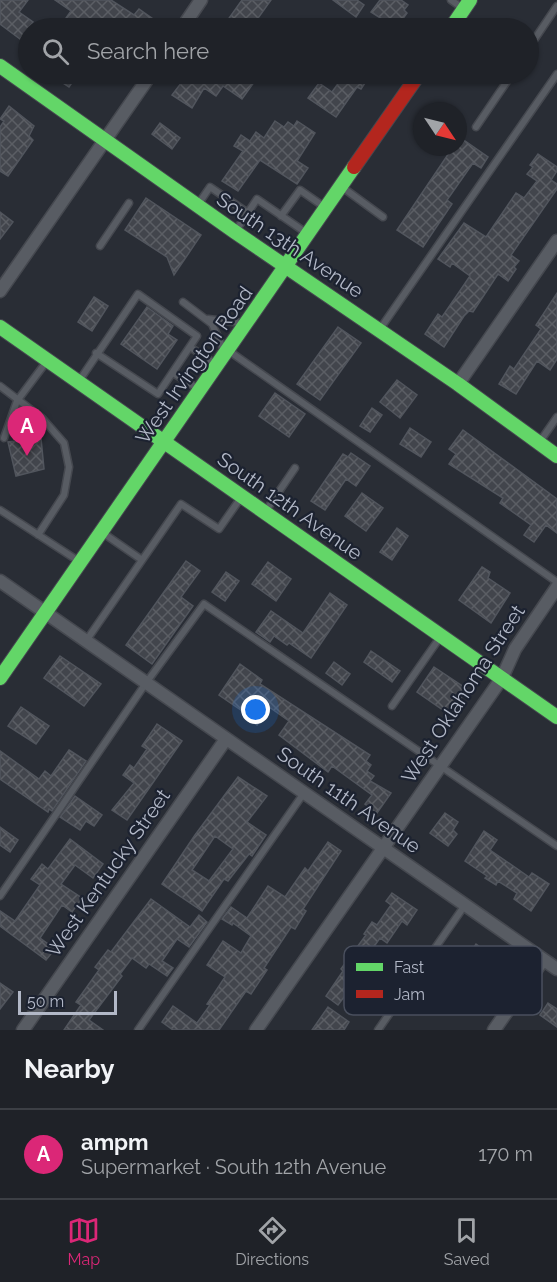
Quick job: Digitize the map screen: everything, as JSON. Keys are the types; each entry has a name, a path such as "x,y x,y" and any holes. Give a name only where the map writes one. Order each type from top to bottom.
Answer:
{"main road":[{"path":"458,18 467,4"},
{"name":"South 13th Avenue","path":"0,66 18,79"},
{"name":"South 13th Avenue","path":"26,84 235,232 380,329 557,456"},
{"name":"West Irvington Road","path":"0,678 413,84"},
{"name":"South 12th Avenue","path":"0,327 557,717"}],"street":[{"path":"189,18 201,0"},
{"path":"0,291 144,84"},
{"path":"458,384 557,241"},
{"name":"South 11th Avenue","path":"0,581 523,946"},
{"name":"West Oklahoma Street","path":"256,1030 502,678 515,649 557,585"},
{"name":"West Kentucky Street","path":"23,1030 226,738"},
{"name":"South 11th Avenue","path":"543,960 557,969"},
{"path":"494,1030 504,1015"}],"lane":[{"path":"451,0 467,4"},
{"path":"539,33 557,6"},
{"path":"380,329 557,74"},
{"path":"476,127 505,84"},
{"path":"341,186 383,217"},
{"path":"197,205 210,187 248,213"},
{"path":"281,216 300,190 326,208"},
{"path":"235,232 257,199 308,234"},
{"path":"100,246 129,203"},
{"path":"79,381 96,353 138,294 197,336 158,394 96,353"},
{"path":"183,302 212,324 227,351 557,585"},
{"path":"207,319 246,324"},
{"path":"190,347 217,365"},
{"path":"4,438 18,400 47,360"},
{"path":"173,373 200,390"},
{"path":"0,386 42,418 64,443 69,467 64,495 38,535"},
{"path":"539,443 557,417"},
{"path":"265,512 295,468"},
{"path":"86,641 181,504 219,529 242,496"},
{"path":"0,510 80,562"},
{"path":"101,532 142,560"},
{"path":"0,896 146,683 204,604 557,846"},
{"path":"392,706 441,636"},
{"path":"138,1030 304,793"},
{"path":"436,946 465,905"},
{"path":"378,1030 388,1015"}],"building":[{"path":"0,0 28,0 19,12 27,18 18,18 18,38 0,24"},
{"path":"55,0 111,0 134,15 139,9 152,18 66,18 71,11"},
{"path":"242,0 271,0 258,18 229,18"},
{"path":"333,0 357,0 364,5 356,17"},
{"path":"380,0 401,0 408,5 404,10 407,13 403,18 380,18 371,12"},
{"path":"180,84 253,84 242,99 223,86 216,96 204,88 192,108 172,95"},
{"path":"318,84 332,92 338,84 364,84 361,89 357,87 336,117 308,98"},
{"path":"9,106 34,126 29,136 33,140 8,176 0,171 0,127 4,121 0,119"},
{"path":"275,121 284,127 288,122 294,126 297,121 315,133 297,161 308,168 297,184 260,160 238,191 222,181 243,151 234,146 241,135 250,141 256,132 264,138"},
{"path":"160,123 180,138 172,149 152,134"},
{"path":"467,142 488,157 481,168 473,163 447,200 452,204 423,247 397,230 447,156 467,156"},
{"path":"538,154 557,167 551,180 557,184 557,189 511,255 519,261 508,281 498,274 473,312 469,311 464,316 444,347 425,334 438,314 442,317 470,276 452,263 450,267 438,259 464,223 486,237 516,193 524,198 537,181 527,174 533,167 530,165"},
{"path":"146,198 201,235 174,275 167,257 125,230"},
{"path":"0,212 13,222 0,239"},
{"path":"557,293 557,359 550,370 537,361 516,394 499,384 510,366 514,369 541,329 536,325"},
{"path":"94,297 108,306 92,331 78,322"},
{"path":"147,307 173,326 168,334 177,340 157,369 121,344"},
{"path":"338,327 361,343 320,400 297,384"},
{"path":"397,380 417,395 400,418 380,402"},
{"path":"275,393 305,414 289,437 259,416"},
{"path":"372,408 382,415 370,432 360,426"},
{"path":"410,428 431,442 421,457 400,444"},
{"path":"463,430 557,499 557,533 546,525 534,542 524,535 531,525 500,503 503,498 449,464 456,454 449,449"},
{"path":"41,438 44,469 16,476 8,442"},
{"path":"351,453 370,466 356,486 346,479 325,510 311,501 343,454 348,457"},
{"path":"362,493 383,508 366,531 345,516"},
{"path":"397,528 408,536 392,560 380,552"},
{"path":"186,561 200,571 181,597 193,606 152,664 126,645"},
{"path":"268,562 291,579 276,601 252,584"},
{"path":"482,567 490,572 488,578 510,593 491,623 459,600"},
{"path":"226,572 239,581 225,601 212,592"},
{"path":"330,593 347,605 311,658 289,643 287,645 274,636 270,642 256,632 271,611 303,633"},
{"path":"371,651 400,671 392,682 364,662"},
{"path":"60,656 101,684 84,706 44,678"},
{"path":"334,662 350,674 342,685 326,673"},
{"path":"240,664 262,680 260,684 370,755 366,761 371,765 367,771 374,776 370,781 391,793 377,813 365,804 372,795 332,766 328,772 279,735 289,721 269,707 257,725 244,716 245,713 219,695"},
{"path":"434,667 467,689 450,715 417,692"},
{"path":"21,707 49,726 36,744 8,726"},
{"path":"157,724 182,741 127,820 112,810 134,783 123,775 130,765 134,768 147,749 142,746"},
{"path":"69,750 86,761 52,811 49,809 48,812 0,779 0,751 39,779 45,771 51,776"},
{"path":"238,777 267,796 247,822 266,835 252,856 249,854 228,881 224,879 202,911 162,884","holes":["215,836 233,849 209,881 192,870"]},
{"path":"75,796 102,815 94,826 86,821 80,830 60,817"},
{"path":"445,813 458,822 453,830 457,834 448,846 430,833"},
{"path":"0,827 18,840 10,852 0,845"},
{"path":"484,831 497,840 490,850 529,877 532,873 549,884 531,911 514,899 517,893 498,881 496,885 465,861"},
{"path":"70,839 103,864 93,878 75,865 61,884 82,898 72,912 62,905 40,938 55,949 46,960 0,926 0,911 15,921 40,885 31,879 42,864 48,869"},
{"path":"328,842 341,851 303,909 306,911 295,929 291,927 264,968 267,970 251,994 246,991 219,1030 173,1030 162,1022 173,1006 197,1023 210,1005 207,1004 225,977 207,965 223,941 241,953 251,936 233,923 232,925 222,919 231,907 247,918 268,886 285,897 305,868 308,871"},
{"path":"392,893 417,910 407,925 402,921 387,943 380,938 374,946 358,946 372,922 377,925 391,905 386,901"},
{"path":"151,899 190,927 199,915 207,922 189,947 177,939 162,961 173,968 167,976 149,964 146,968 132,958 120,974 122,976 89,1020 103,1030 64,1030 81,1005 76,1002 99,970 95,967 108,950 111,952"},
{"path":"344,965 344,997 338,1005 326,996 343,971 341,969"},
{"path":"0,983 13,992 0,1009"},
{"path":"548,1003 557,1009 557,1027 540,1015"},
{"path":"328,1007 349,1022 344,1030 312,1030"}],"traffic: fast":[{"path":"458,18 470,0"},
{"path":"0,66 18,79"},
{"path":"25,84 235,232 458,384 557,456"},
{"path":"0,678 354,167"},
{"path":"0,327 557,717"}],"traffic: jam":[{"path":"354,167 412,84"}],"place":[{"name":"ampm","path":"27,456"}]}
